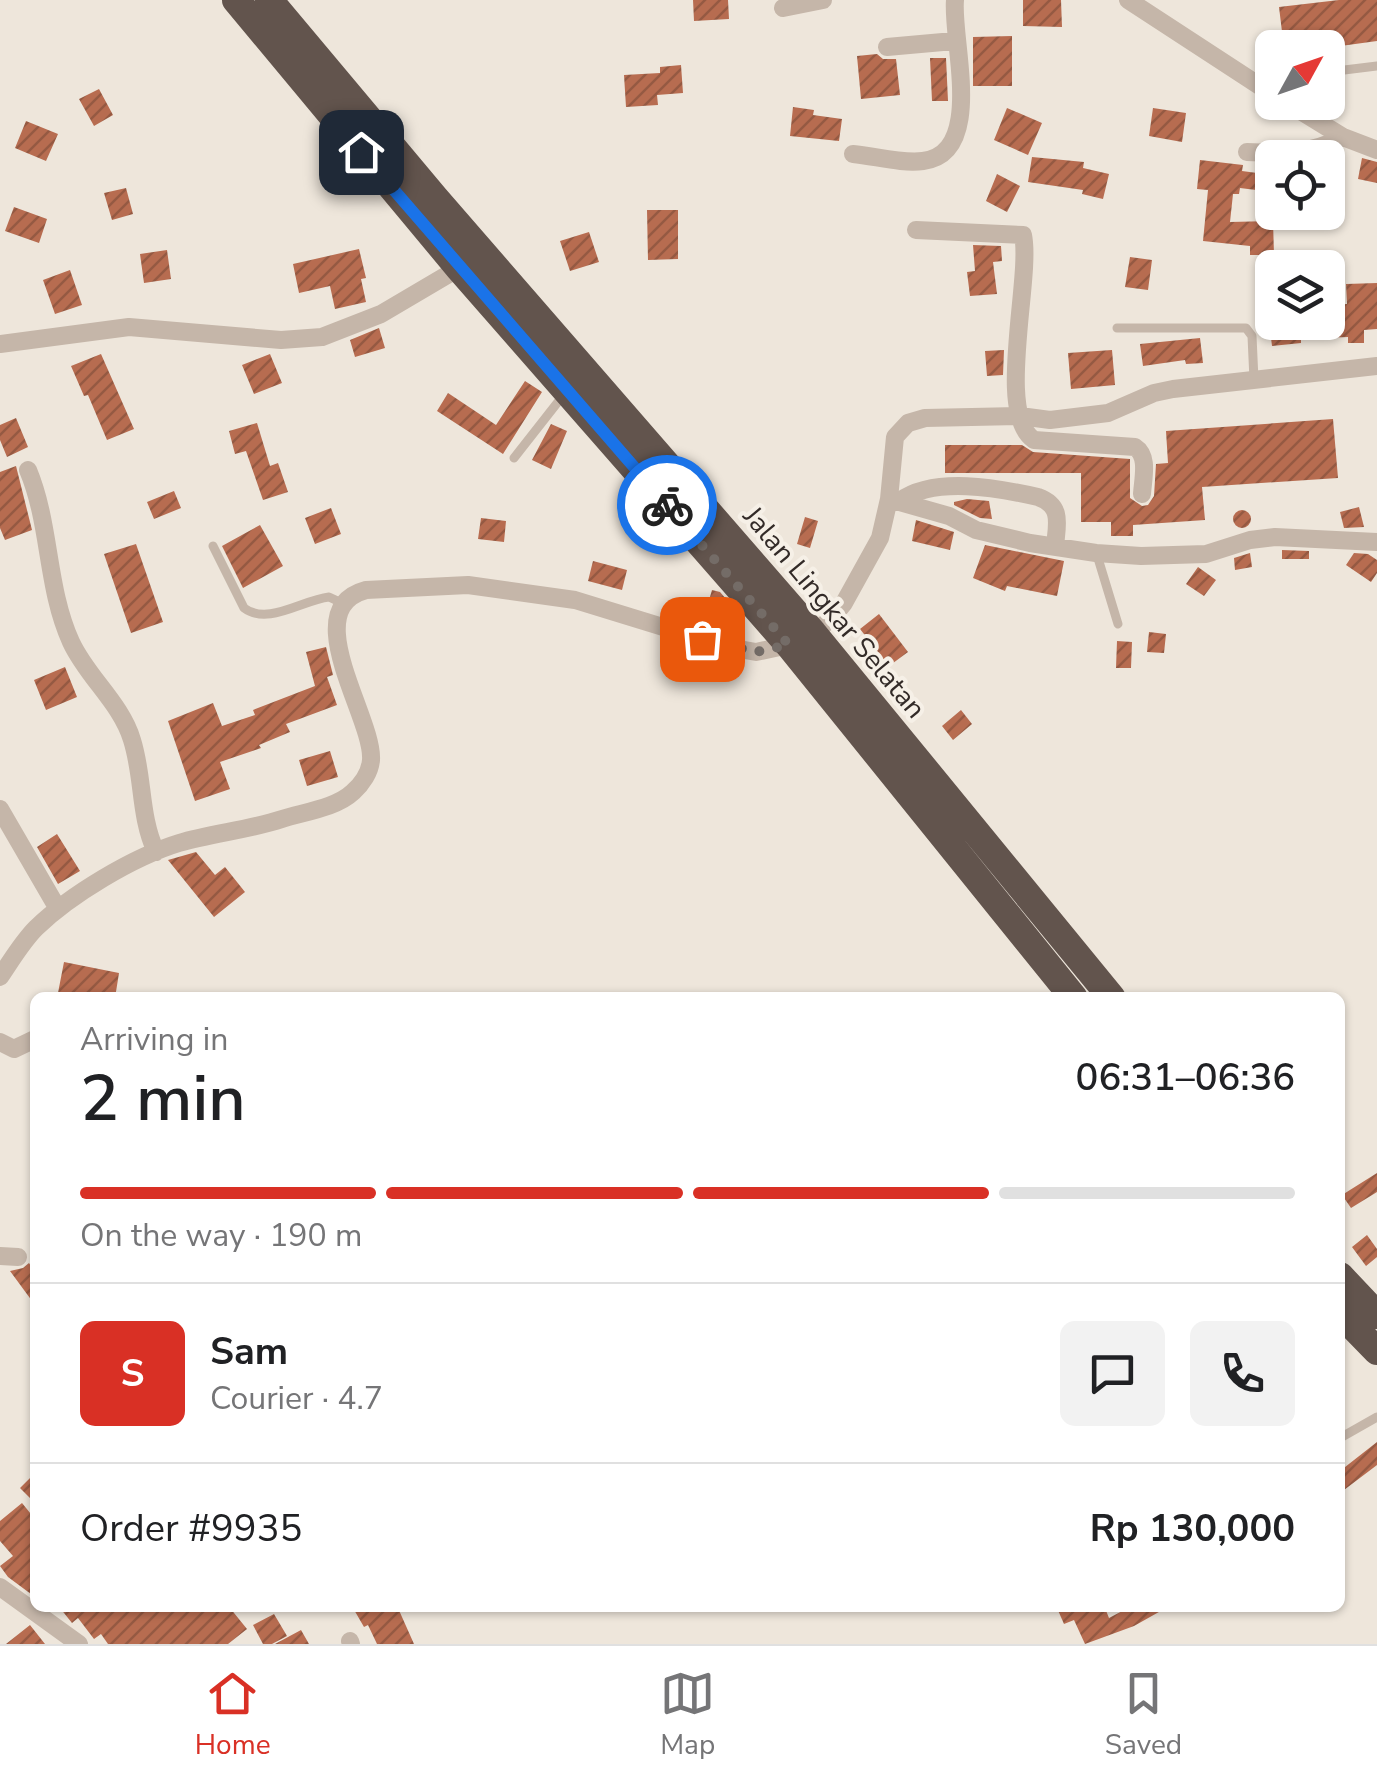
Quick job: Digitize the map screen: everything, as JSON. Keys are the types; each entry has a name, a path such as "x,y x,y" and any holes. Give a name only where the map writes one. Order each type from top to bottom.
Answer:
{"highway":[{"name":"Jalan Lingkar Selatan","path":"236,0 272,18 435,198 801,639 1107,992"},
{"name":"Jalan Lingkar Selatan","path":"272,18 459,268 567,391 801,639 1069,992"},
{"path":"1345,1281 1377,1315"},
{"path":"1345,1318 1377,1351"}],"street":[{"path":"784,8 823,0"},
{"path":"853,154 923,161 948,149 963,103 954,40 954,0"},
{"path":"1128,0 1255,83"},
{"path":"887,46 954,40"},
{"path":"1315,120 1343,137 1377,150"},
{"path":"1247,152 1288,154 1326,146 1343,137"},
{"path":"916,230 1020,234 1025,238 1016,362 1022,428 1034,440 1134,447 1144,458 1142,494"},
{"path":"0,344 129,327 281,340 322,336 381,314 459,268"},
{"path":"0,977 33,931 58,908 156,852 342,800 363,780 369,771 371,746 337,638 342,603 352,594 468,584 575,600 756,652 801,639 832,619 858,582 894,500 894,437 908,424 925,418 1020,416 1050,420 1108,413 1154,393 1377,366"},
{"path":"28,470 37,492 54,594 78,654 130,734 142,774 142,813 156,852"},
{"path":"894,500 915,490 939,486 1038,497 1050,501 1057,512 1055,546"},
{"path":"894,500 949,516 976,530 1055,546 1141,556 1206,554 1250,540 1276,537 1377,542"},
{"path":"0,809 58,908"},
{"path":"0,1042 14,1049 30,1041"},
{"path":"0,1588 30,1610"},
{"path":"33,1612 78,1644"}],"lane":[{"path":"1345,70 1377,66"},
{"path":"1117,328 1246,328 1252,336 1254,380"},
{"path":"514,458 567,391"},
{"path":"212,546 244,608 257,615 328,596 342,603"},
{"path":"1096,552 1118,624"},
{"path":"1345,1435 1377,1417"}],"building":[{"path":"693,0 728,0 729,19 694,21"},
{"path":"1023,0 1061,0 1062,27 1023,26"},
{"path":"1377,0 1377,41 1345,45 1345,30 1282,30 1279,7"},
{"path":"1012,36 1012,86 973,86 973,37"},
{"path":"877,54 883,59 896,59 900,95 861,99 857,56"},
{"path":"930,58 946,58 948,101 932,101"},
{"path":"681,65 683,93 657,95 658,105 626,107 624,75 660,73 660,67"},
{"path":"99,89 113,115 94,126 79,99"},
{"path":"793,107 814,110 813,115 842,119 839,141 790,136"},
{"path":"1007,108 1042,123 1028,155 994,140"},
{"path":"1153,108 1186,113 1182,142 1149,136"},
{"path":"26,121 58,134 46,161 15,148"},
{"path":"1032,157 1084,162 1083,168 1109,174 1103,199 1082,194 1083,190 1028,182"},
{"path":"1362,158 1377,162 1377,183 1358,179"},
{"path":"1200,160 1243,165 1242,171 1255,173 1255,190 1240,188 1239,194 1233,194 1230,222 1255,221 1255,230 1273,230 1274,250 1255,250 1255,255 1250,255 1250,246 1203,241 1208,190 1197,189"},
{"path":"997,174 1020,186 1007,212 986,201"},
{"path":"126,188 133,214 112,220 104,193"},
{"path":"14,207 47,219 39,243 5,231"},
{"path":"647,210 678,210 678,259 648,260"},
{"path":"589,232 599,262 570,271 560,241"},
{"path":"973,245 1001,246 1002,261 993,262 997,294 970,296 967,272 975,271"},
{"path":"359,249 366,278 361,279 366,302 335,309 330,286 299,293 293,264"},
{"path":"167,250 171,279 144,283 140,254"},
{"path":"1130,257 1152,260 1148,290 1125,287"},
{"path":"70,270 82,305 55,314 43,280"},
{"path":"1377,283 1377,329 1364,330 1364,343 1348,343 1345,337 1346,284"},
{"path":"379,328 385,348 355,357 350,340"},
{"path":"1200,338 1203,363 1186,364 1185,360 1143,366 1140,344"},
{"path":"1271,340 1301,340 1301,343 1272,346"},
{"path":"1004,350 1003,375 987,376 985,351"},
{"path":"1112,350 1115,385 1071,389 1068,353"},
{"path":"101,354 134,429 107,440 71,366"},
{"path":"270,354 282,383 254,394 242,365"},
{"path":"525,381 542,392 503,454 437,411 448,393 496,425"},
{"path":"16,418 28,447 7,457 0,440 0,425"},
{"path":"1333,419 1338,478 1202,487 1205,520 1133,525 1133,536 1111,536 1111,522 1081,522 1081,473 945,473 945,445 1022,445 1033,452 1130,459 1130,498 1142,506 1148,505 1154,496 1156,464 1168,463 1166,431"},
{"path":"257,423 270,466 278,463 288,492 263,500 246,451 235,454 229,431"},
{"path":"551,424 567,431 551,469 532,460"},
{"path":"16,466 32,530 5,540 0,528 0,472"},
{"path":"174,491 181,508 154,519 147,502"},
{"path":"967,499 989,501 992,519 980,518 954,505"},
{"path":"1359,507 1364,527 1344,528 1340,512"},
{"path":"331,508 341,534 315,544 305,518"},
{"path":"1242,510 1249,512 1249,526 1242,528 1235,526 1233,519 1235,512"},
{"path":"805,517 818,521 810,548 797,544"},
{"path":"481,518 506,521 504,542 478,539"},
{"path":"916,520 954,532 950,550 912,541"},
{"path":"260,525 283,566 243,588 222,546"},
{"path":"136,544 163,622 131,633 104,554"},
{"path":"985,545 1064,561 1057,596 1007,586 1005,591 973,578"},
{"path":"1282,550 1309,551 1309,559 1282,559"},
{"path":"1250,553 1252,567 1235,570 1234,558"},
{"path":"1354,553 1368,554 1377,560 1377,573 1371,582 1346,565"},
{"path":"593,561 627,570 622,590 588,581"},
{"path":"1198,567 1216,580 1204,596 1186,584"},
{"path":"712,590 720,592 739,614 737,623 705,614"},
{"path":"879,614 908,652 889,666 860,629"},
{"path":"1149,632 1166,634 1164,653 1147,652"},
{"path":"1117,641 1132,642 1131,668 1116,668"},
{"path":"326,647 333,675 327,677 337,705 286,724 290,732 259,745 261,748 220,762 230,789 195,801 168,721 213,703 222,726 255,715 253,710 315,686 306,652"},
{"path":"65,667 77,697 46,710 34,680"},
{"path":"961,710 972,724 953,740 942,726"},
{"path":"330,751 338,777 307,786 299,760"},
{"path":"57,834 80,871 58,884 37,847"},
{"path":"196,852 215,875 225,867 245,892 214,917 168,860"},
{"path":"64,962 119,973 116,992 58,992"},
{"path":"1377,1173 1377,1192 1351,1208 1345,1193"},
{"path":"1367,1235 1377,1249 1377,1257 1366,1266 1352,1247"},
{"path":"30,1264 30,1298 10,1271"},
{"path":"1377,1442 1377,1465 1345,1489 1345,1467"},
{"path":"30,1478 30,1498 20,1488"},
{"path":"22,1503 30,1513 30,1593 0,1566 13,1556 0,1541 0,1521"},
{"path":"63,1612 233,1612 247,1629 228,1644 108,1644 101,1634 94,1639 78,1618 72,1623"},
{"path":"355,1612 400,1612 414,1644 377,1644 368,1625 364,1627"},
{"path":"1059,1612 1107,1612 1109,1618 1120,1612 1159,1612 1085,1644 1074,1620 1064,1624"},
{"path":"274,1614 287,1636 263,1644 253,1625"},
{"path":"30,1625 45,1644 6,1644"},
{"path":"301,1630 309,1644 275,1644"}],"way so far":[{"path":"667,505 789,645 756,652 702,639"}],"route":[{"path":"361,152 667,505"}]}
